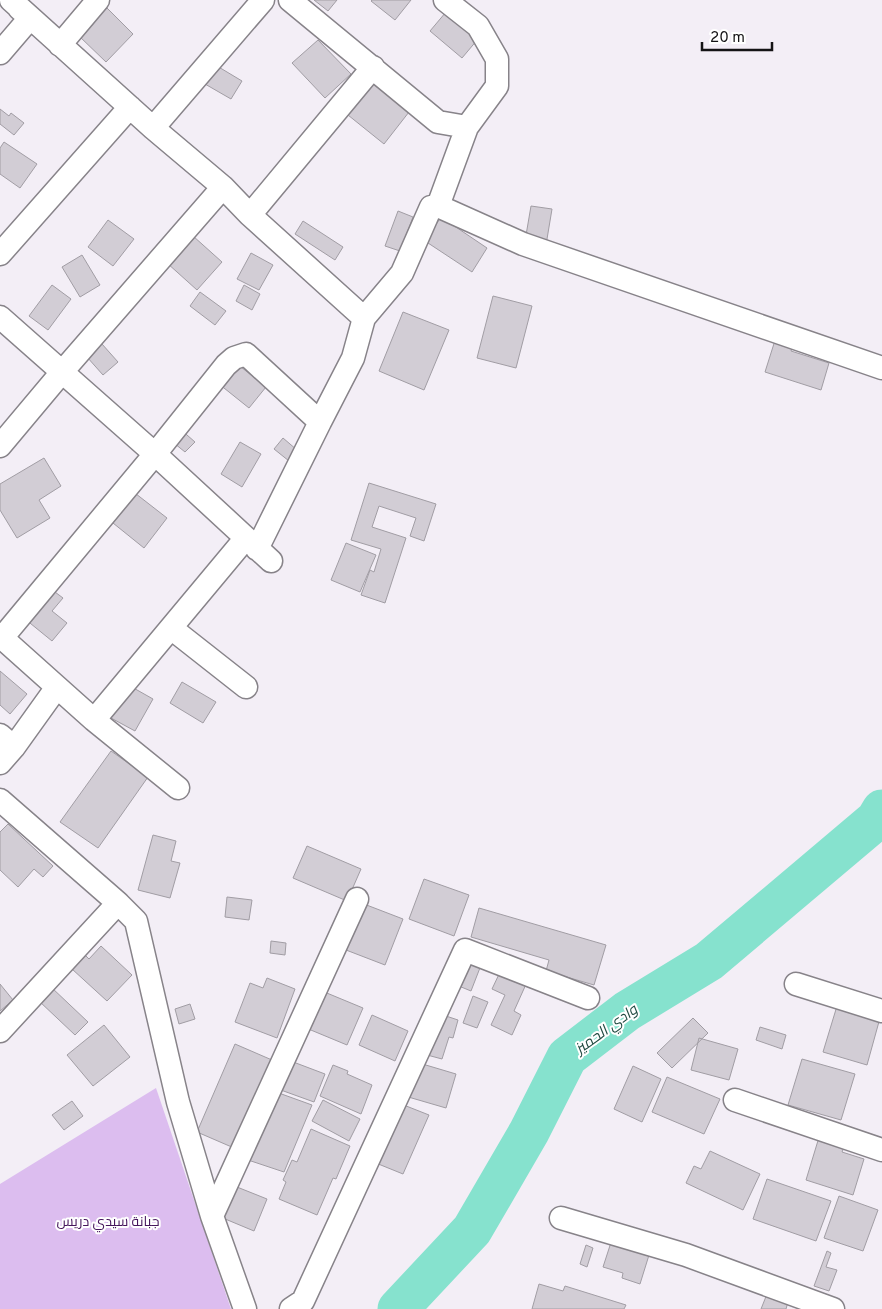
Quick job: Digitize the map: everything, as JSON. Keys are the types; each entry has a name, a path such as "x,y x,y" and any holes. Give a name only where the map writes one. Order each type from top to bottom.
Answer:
{"street":[{"path":"60,45 98,0"},
{"path":"154,128 263,0"},
{"path":"290,0 438,122 467,127"},
{"path":"438,206 467,127 497,86 497,59 478,26 446,0"},
{"path":"0,53 17,6 223,187 250,215 364,318"},
{"path":"250,215 373,67"},
{"path":"0,254 130,107"},
{"path":"0,446 223,187"},
{"path":"94,720 171,628 258,549 352,358 364,318 402,273 431,206 438,206 523,244 882,368"},
{"path":"0,317 155,454 258,549"},
{"path":"178,788 94,720 1,637 155,454 226,365 234,358 246,354 320,422"},
{"path":"171,628 246,688"},
{"path":"5,748 57,687"},
{"path":"0,800 136,921 178,1102 212,1216 244,1309"},
{"path":"212,1216 357,899"},
{"path":"0,1031 118,903"},
{"path":"291,1309 303,1301 465,950 588,998"},
{"path":"796,984 882,1011"},
{"path":"736,1100 882,1150"},
{"path":"561,1218 686,1255 833,1309"}],"green space":[{"name":"جبانة سيدي دريس","path":"156,1088 231,1309 0,1309 0,1184"}],"building":[{"path":"314,0 337,0 328,11"},
{"path":"372,0 411,0 395,20"},
{"path":"107,8 133,34 106,62 79,36"},
{"path":"446,12 478,39 462,58 430,31"},
{"path":"318,40 351,74 325,98 292,63"},
{"path":"217,66 242,81 231,99 205,84"},
{"path":"368,80 409,112 384,144 343,111"},
{"path":"0,109 9,116 11,113 24,123 14,135 0,124"},
{"path":"4,142 37,164 20,188 0,174 0,148"},
{"path":"531,206 552,209 546,245 525,241"},
{"path":"398,211 413,217 400,251 385,246"},
{"path":"441,217 487,248 472,272 425,241"},
{"path":"108,220 134,239 113,266 88,247"},
{"path":"303,221 343,247 335,260 295,234"},
{"path":"193,236 222,262 197,290 167,263"},
{"path":"251,253 273,265 259,290 237,279"},
{"path":"82,255 100,285 80,297 62,267"},
{"path":"52,285 71,299 48,330 29,316"},
{"path":"244,285 260,294 252,310 236,301"},
{"path":"200,292 226,311 215,325 190,306"},
{"path":"493,296 532,306 516,368 477,358"},
{"path":"403,312 449,330 424,390 379,371"},
{"path":"777,334 795,340 791,351 829,363 821,390 765,372"},
{"path":"102,344 118,362 103,375 87,357"},
{"path":"236,363 266,387 249,408 219,384"},
{"path":"179,428 195,442 185,452 169,439"},
{"path":"283,438 297,450 289,461 274,449"},
{"path":"240,442 261,454 242,487 221,474"},
{"path":"44,458 61,486 39,500 50,518 17,538 0,510 0,484"},
{"path":"369,483 436,504 424,541 410,536 416,518 379,506 372,527 406,538 385,603 361,595 370,570 374,572 381,549 351,540"},
{"path":"131,490 167,518 144,548 108,519"},
{"path":"346,543 376,555 360,592 331,580"},
{"path":"51,589 63,598 52,611 67,623 52,641 25,619"},
{"path":"0,671 27,694 10,714 0,705"},
{"path":"182,682 216,702 203,723 170,703"},
{"path":"130,686 153,699 135,731 111,718"},
{"path":"111,751 148,777 98,848 60,822"},
{"path":"8,824 53,866 43,877 34,869 18,887 0,870 0,832"},
{"path":"153,835 176,841 171,861 180,863 170,898 138,890"},
{"path":"307,846 361,869 347,901 293,878"},
{"path":"424,879 469,895 454,936 409,919"},
{"path":"227,897 252,900 249,920 225,917"},
{"path":"364,904 403,919 385,965 346,950"},
{"path":"479,908 606,945 594,985 546,971 549,960 471,937"},
{"path":"271,941 286,943 285,955 270,953"},
{"path":"101,946 132,975 107,1001 72,969 85,955 89,959"},
{"path":"461,951 483,960 471,991 449,982"},
{"path":"501,970 527,982 514,1011 521,1015 512,1035 491,1025 505,995 492,989"},
{"path":"267,978 295,989 277,1038 235,1022 250,983 263,988"},
{"path":"0,984 13,1000 0,1011"},
{"path":"51,987 88,1022 75,1035 39,1001"},
{"path":"322,991 363,1008 347,1045 306,1028"},
{"path":"473,996 488,1002 477,1028 463,1023"},
{"path":"190,1004 195,1019 179,1024 175,1009"},
{"path":"837,1006 880,1018 867,1065 823,1052"},
{"path":"372,1015 408,1031 395,1061 359,1045"},
{"path":"446,1016 458,1020 453,1038 449,1037 442,1059 416,1052"},
{"path":"693,1018 708,1033 672,1068 657,1053"},
{"path":"104,1025 130,1057 93,1086 67,1055"},
{"path":"760,1027 786,1035 782,1049 756,1040"},
{"path":"699,1038 738,1049 729,1080 691,1070"},
{"path":"235,1044 272,1060 234,1148 197,1132"},
{"path":"802,1059 855,1074 841,1120 788,1105"},
{"path":"288,1060 325,1074 314,1102 278,1089"},
{"path":"409,1060 456,1074 446,1108 398,1094"},
{"path":"333,1065 348,1071 347,1074 372,1085 361,1114 320,1096"},
{"path":"633,1066 661,1079 642,1122 614,1109"},
{"path":"667,1077 720,1099 704,1134 652,1112"},
{"path":"276,1092 312,1105 284,1172 248,1160"},
{"path":"323,1100 360,1119 349,1141 312,1121"},
{"path":"391,1100 429,1115 403,1174 366,1159"},
{"path":"72,1101 83,1116 64,1130 52,1115"},
{"path":"311,1129 350,1146 336,1179 333,1178 317,1215 279,1199 286,1182 283,1180 292,1160 297,1162"},
{"path":"820,1134 846,1143 842,1152 864,1159 853,1195 806,1180"},
{"path":"710,1151 760,1174 743,1210 686,1183 694,1166 701,1169"},
{"path":"767,1179 831,1201 816,1241 753,1219"},
{"path":"232,1185 267,1199 254,1231 218,1216"},
{"path":"839,1196 878,1210 863,1251 824,1238"},
{"path":"616,1227 654,1239 640,1284 622,1278 623,1273 603,1267"},
{"path":"586,1245 593,1248 587,1267 580,1264"},
{"path":"827,1251 831,1253 826,1267 837,1270 829,1291 814,1286"},
{"path":"539,1284 563,1291 565,1286 626,1305 624,1309 532,1309"},
{"path":"767,1294 788,1302 786,1309 761,1309"}],"waterway":[{"name":"وادي الحميز","path":"398,1309 472,1230 529,1132 567,1057 627,1011 709,961 876,820 882,810"}]}
